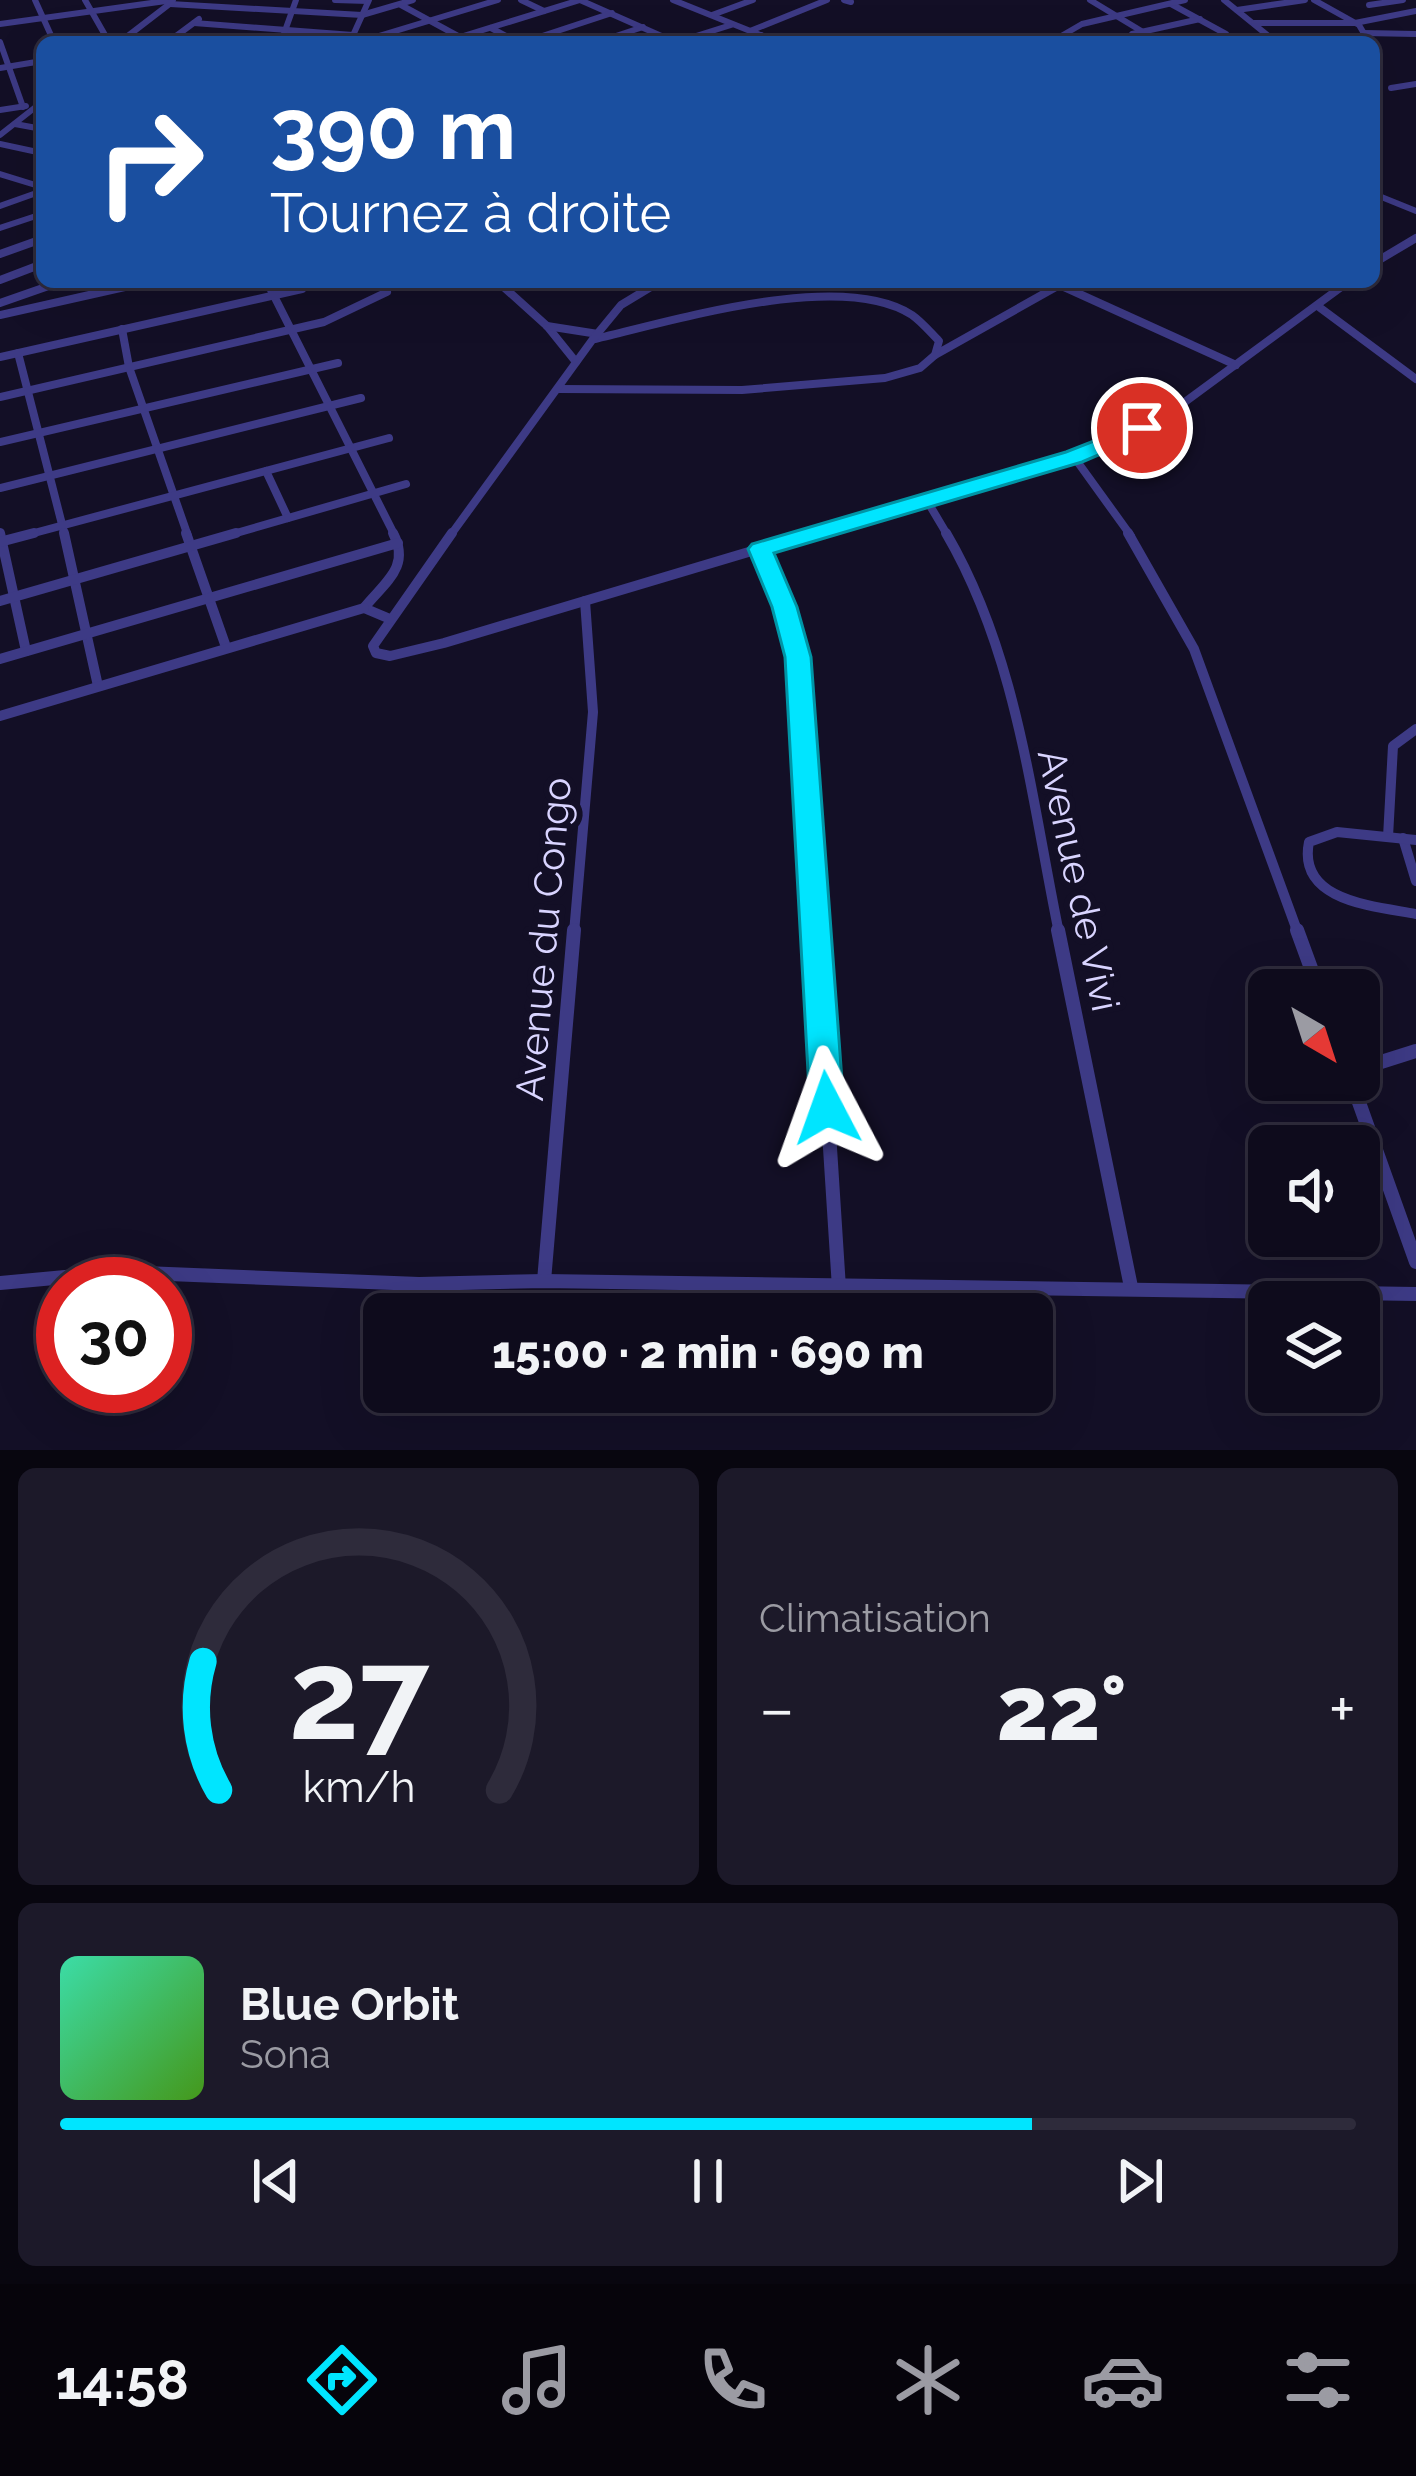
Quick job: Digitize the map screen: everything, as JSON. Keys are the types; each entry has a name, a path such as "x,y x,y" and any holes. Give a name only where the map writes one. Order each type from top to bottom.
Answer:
{"street":[{"path":"35,0 51,36"},
{"path":"85,0 106,36"},
{"path":"282,36 296,0"},
{"path":"335,0 369,1 355,36"},
{"path":"0,24 134,3 362,15 413,0"},
{"path":"370,36 498,0"},
{"path":"521,0 544,11"},
{"path":"462,36 580,0 663,36"},
{"path":"673,0 760,35"},
{"path":"712,15 753,0"},
{"path":"750,31 827,0"},
{"path":"1090,0 1143,32"},
{"path":"1059,36 1070,28 1185,0"},
{"path":"1223,0 1269,36"},
{"path":"1238,10 1309,0 1355,22 1366,36"},
{"path":"1254,23 1355,22 1416,11 1397,0 1369,5"},
{"path":"128,36 172,2"},
{"path":"396,2 457,36"},
{"path":"1166,2 1226,34"},
{"path":"176,36 214,8"},
{"path":"539,36 612,13"},
{"path":"1135,36 1200,19"},
{"path":"194,23 319,36"},
{"path":"695,36 733,24"},
{"path":"616,36 643,27"},
{"path":"490,28 507,36"},
{"path":"1364,33 1416,34"},
{"path":"0,42 23,106"},
{"path":"0,68 36,63"},
{"path":"1391,88 1416,84"},
{"path":"0,110 36,105"},
{"path":"36,108 0,140 36,151"},
{"path":"15,124 36,128"},
{"path":"0,174 36,187"},
{"path":"0,206 36,191"},
{"path":"1380,196 1416,211"},
{"path":"0,228 36,216"},
{"path":"1380,259 1416,238"},
{"path":"0,254 36,241"},
{"path":"0,280 36,266"},
{"path":"0,303 43,288"},
{"path":"0,315 113,288"},
{"path":"0,716 364,608 401,561 398,544 326,408 270,288"},
{"path":"505,288 547,326 576,362"},
{"path":"649,288 621,305 576,362 390,619 374,646 376,653 390,656 585,602 1074,457 1159,420 1341,288"},
{"path":"559,388 790,389 904,374 1049,288"},
{"path":"1069,288 1236,365"},
{"path":"0,357 302,289"},
{"path":"0,397 324,322 387,292"},
{"path":"547,326 596,336 795,297 844,297 912,316 939,341 935,355"},
{"path":"1319,307 1416,379"},
{"path":"122,329 129,367 226,647"},
{"path":"18,353 76,579 98,686"},
{"path":"0,442 338,362"},
{"path":"0,488 362,398"},
{"path":"26,651 1,539 389,438"},
{"path":"1074,457 1145,556 1194,650 1311,969"},
{"path":"266,471 288,518"},
{"path":"0,597 14,597 406,484"},
{"name":"Avenue de Vivi","path":"926,500 970,576 1003,658 1131,1287"},
{"path":"0,659 398,544"},
{"path":"760,549 782,598 798,657 838,1293"},
{"name":"Avenue du Congo","path":"544,1281 593,712 585,602"},
{"path":"364,608 390,619"},
{"path":"1416,729 1393,746 1402,838 1416,881"},
{"path":"1402,838 1337,832 1320,836 1309,842 1306,869 1318,885 1342,898 1416,914"},
{"path":"1380,1063 1416,1051"},
{"path":"1358,1101 1416,1262"},
{"path":"0,1283 119,1272 418,1284 544,1281 1416,1294"}],"route":[{"path":"827,1108 798,657 775,578 760,549 1074,457 1142,428"}]}
